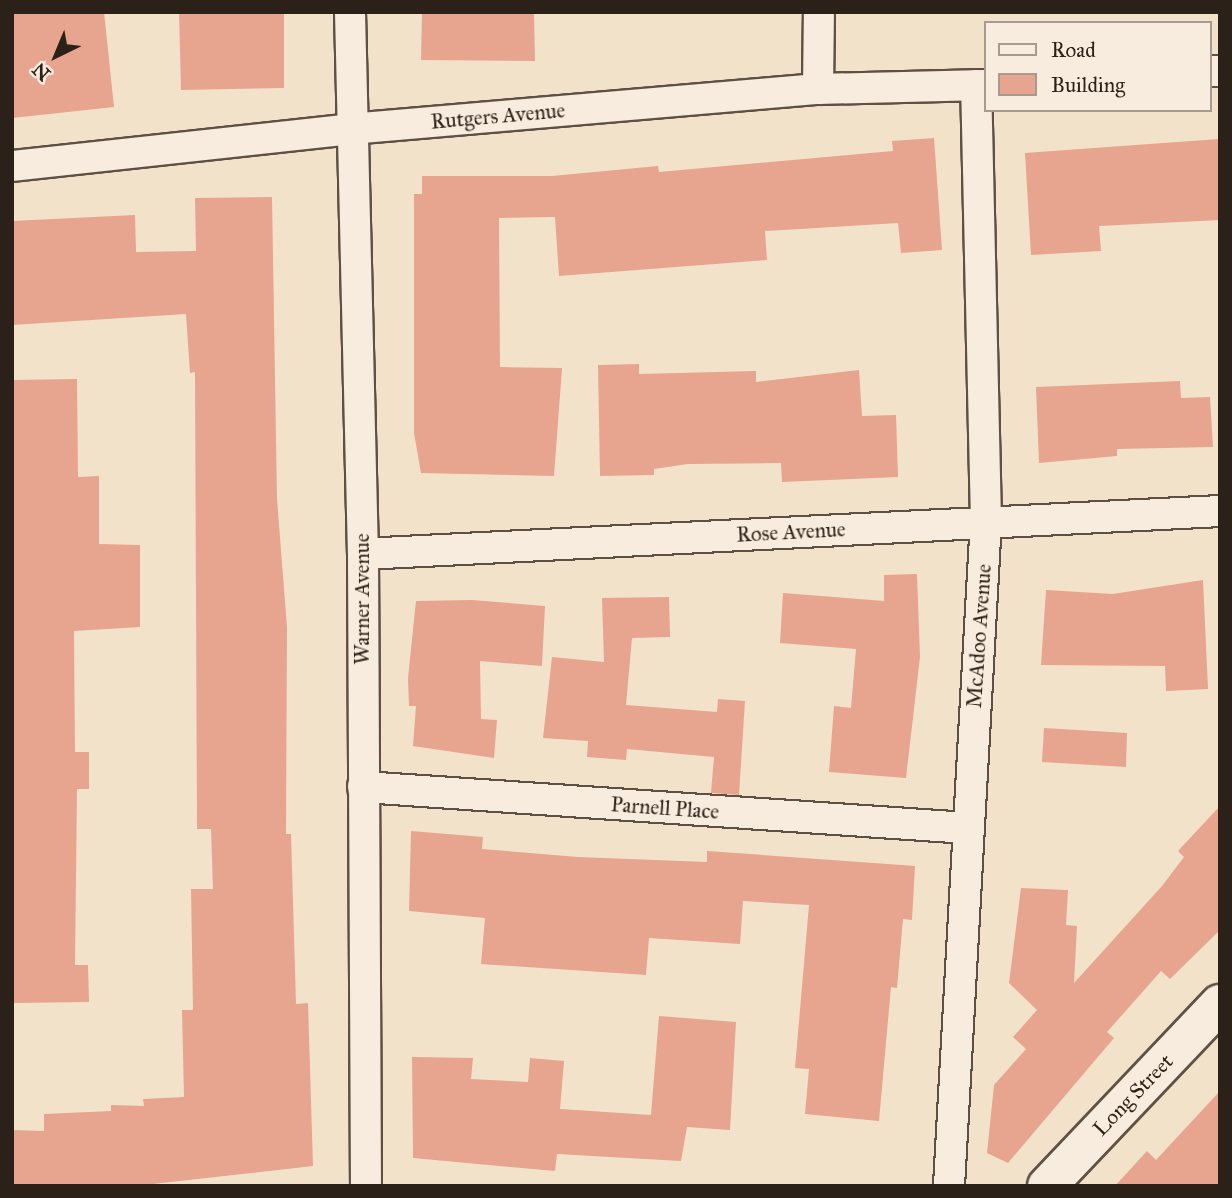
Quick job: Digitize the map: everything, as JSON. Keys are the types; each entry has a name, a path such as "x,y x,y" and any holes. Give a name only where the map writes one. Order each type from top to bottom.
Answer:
{"street":[{"name":"Warner Avenue","path":"350,12 350,129 363,554 366,1186"},
{"path":"818,89 819,12"},
{"name":"Rutgers Avenue","path":"12,166 350,129 818,89 981,85"},
{"name":"McAdoo Avenue","path":"949,1186 986,521 981,85"},
{"name":"Rose Avenue","path":"363,554 1220,511"},
{"name":"Parnell Place","path":"363,787 967,828"},
{"name":"Long Street","path":"1047,1186 1220,1004"}],"building":[{"path":"12,12 104,12 114,107 12,118"},
{"path":"179,12 284,13 284,88 181,90"},
{"path":"422,12 534,12 535,61 421,60"},
{"path":"934,138 942,250 901,253 898,223 765,231 767,260 559,276 555,217 499,218 500,367 562,368 554,476 421,473 414,433 414,194 422,194 422,176 552,176 658,166 659,172 893,151 892,141"},
{"path":"1219,139 1220,220 1099,226 1101,251 1031,255 1025,153"},
{"path":"272,197 277,499 287,627 286,834 291,834 296,1004 308,1003 313,1166 135,1186 12,1186 12,1130 44,1131 44,1114 111,1111 111,1105 144,1106 143,1099 184,1097 182,1010 193,1010 191,889 213,889 211,829 197,829 195,372 190,373 186,314 12,325 12,221 135,215 136,252 196,251 195,198"},
{"path":"639,364 639,374 756,371 756,382 859,370 862,416 896,415 898,477 782,482 781,463 688,464 654,469 654,475 600,476 598,365"},
{"path":"77,379 78,477 99,476 99,544 140,545 140,627 74,631 75,752 89,752 89,789 77,789 75,965 88,965 89,1002 12,1003 12,380"},
{"path":"1180,381 1181,398 1210,397 1213,447 1117,449 1117,456 1039,463 1036,387"},
{"path":"917,574 920,657 906,778 829,772 834,706 851,708 856,649 780,643 783,593 884,601 884,575"},
{"path":"1203,580 1208,689 1166,691 1165,666 1041,665 1046,590 1113,594"},
{"path":"669,597 670,637 632,638 626,705 717,712 718,699 745,701 739,795 711,793 714,757 627,749 626,760 587,757 588,741 543,738 552,657 604,662 602,598"},
{"path":"472,600 545,606 542,666 480,661 481,719 497,720 494,758 413,746 416,706 409,706 408,678 416,601"},
{"path":"1044,728 1127,733 1126,767 1042,762"},
{"path":"1220,806 1220,930 1170,979 1161,971 1107,1032 1114,1038 1008,1163 987,1153 994,1085 1026,1049 1013,1037 1037,1010 1009,983 1021,888 1068,890 1066,925 1077,926 1074,983 1162,886 1184,857 1178,851"},
{"path":"411,831 483,837 482,849 578,857 707,862 707,851 915,866 912,920 903,919 897,988 891,987 879,1121 805,1114 809,1069 795,1068 809,905 743,901 740,944 649,938 646,975 481,964 485,918 409,911"},
{"path":"659,1016 736,1022 730,1130 687,1127 681,1161 557,1154 555,1171 413,1158 412,1057 473,1058 471,1079 528,1082 530,1058 564,1061 560,1109 651,1115"},
{"path":"1220,1091 1220,1186 1115,1186 1147,1151 1156,1160"}]}
